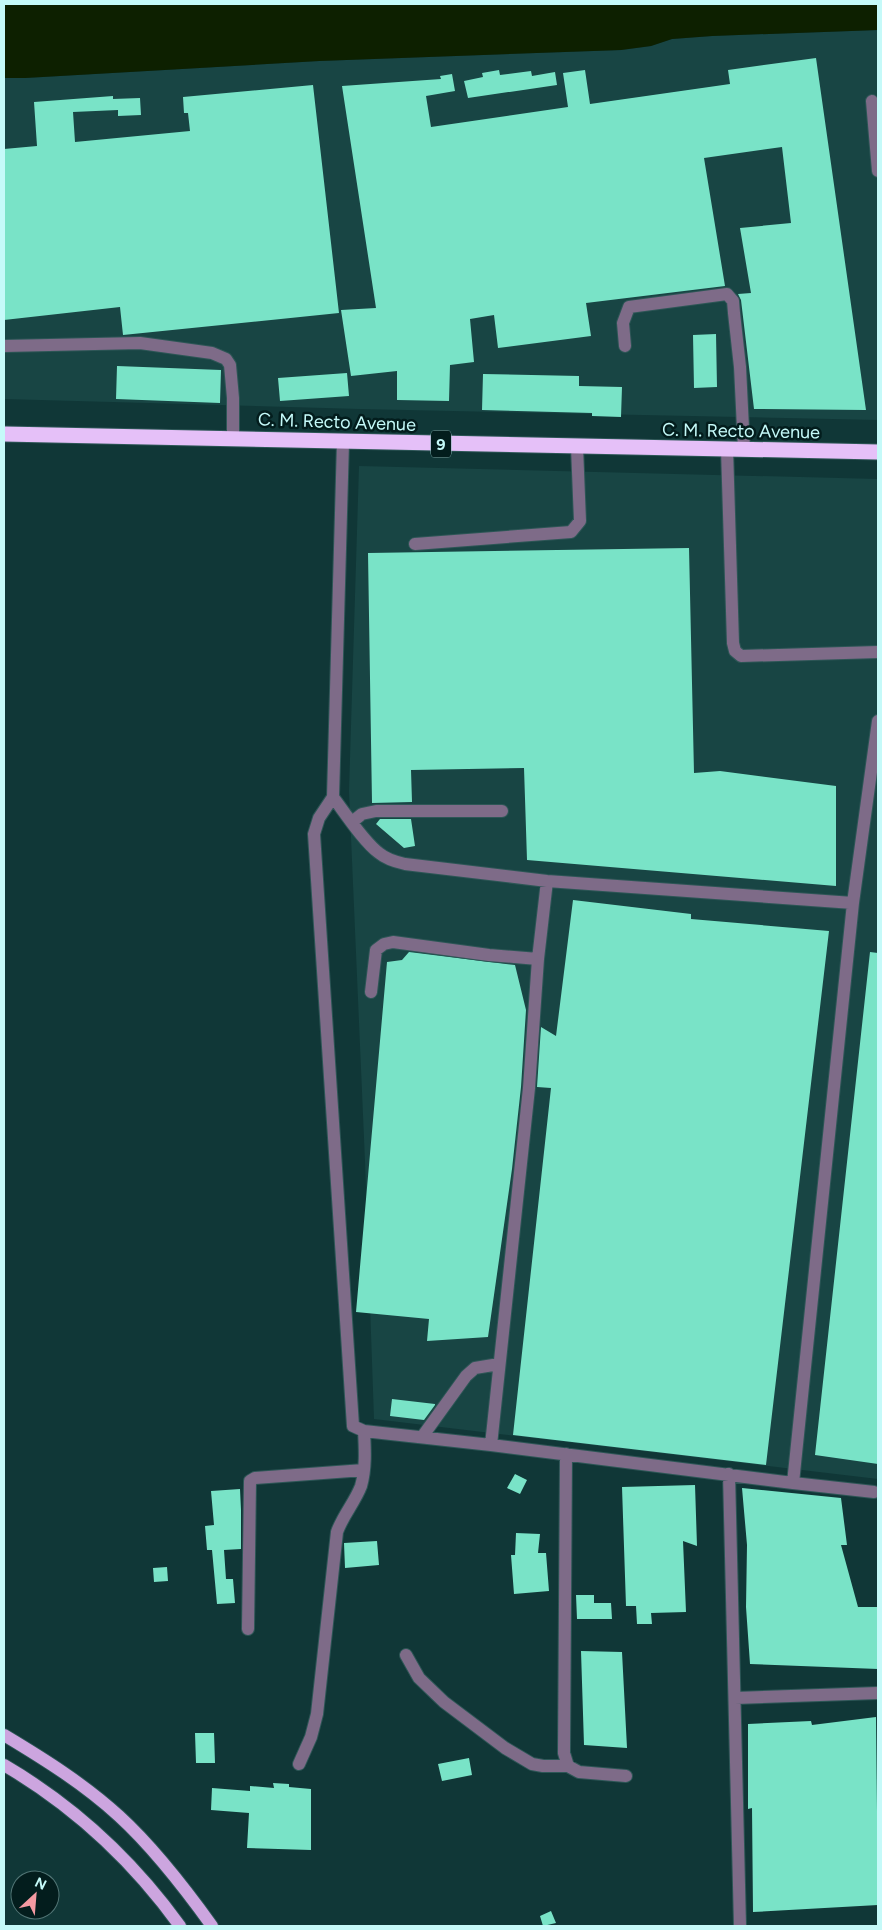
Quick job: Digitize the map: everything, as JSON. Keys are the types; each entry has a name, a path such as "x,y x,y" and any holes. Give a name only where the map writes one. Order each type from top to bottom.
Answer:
{"highway":[{"name":"C. M. Recto Avenue","path":"4,434 878,452"}],"main road":[{"path":"4,1735 50,1762 119,1816 179,1880 212,1926"},
{"path":"4,1765 35,1783 101,1835 159,1897 180,1926"}],"lane":[{"path":"872,101 878,171"},
{"path":"625,346 622,323 629,307 727,294 733,301 740,367 744,449"},
{"path":"4,346 140,342 212,353 226,358 230,365 233,398 233,438"},
{"path":"343,442 333,797 320,818 314,834 352,1423 356,1429 364,1431 491,1444 874,1492"},
{"path":"415,544 571,532 580,521 577,447"},
{"path":"727,449 732,643 735,650 741,656 878,652"},
{"path":"793,1482 853,902 878,722"},
{"path":"333,797 379,854 395,862 547,881 853,902"},
{"path":"352,822 362,814 376,811 502,811"},
{"path":"491,1444 529,1088 538,959 547,881"},
{"path":"371,992 376,950 384,944 393,942 489,955 538,959"},
{"path":"422,1437 466,1376 475,1368 499,1364"},
{"path":"300,1764 318,1714 338,1532 361,1486 364,1470 364,1431"},
{"path":"566,1454 564,1753 568,1766"},
{"path":"248,1629 250,1481 255,1478 364,1470"},
{"path":"729,1474 740,1926"},
{"path":"406,1655 419,1678 444,1702 505,1748 532,1764 568,1766 579,1772 626,1776"},
{"path":"735,1698 878,1693"}],"shaded area":[{"path":"4,4 878,4 878,30 672,39 651,46 621,50 319,61 4,78"},
{"path":"878,30 878,420 4,399 4,78 319,61 621,50 651,46 672,39"},
{"path":"359,466 878,479 878,1479 374,1419 349,791"}],"building":[{"path":"816,58 866,410 754,409 741,300 738,294 751,293 740,228 791,223 782,147 704,158 725,286 586,303 591,336 498,348 494,315 470,319 474,362 450,365 449,401 397,400 397,371 351,376 341,310 376,308 342,86 441,79 440,76 452,74 455,91 426,96 431,127 568,107 563,73 585,70 590,104 730,84 728,70"},
{"path":"499,70 500,75 531,71 532,76 555,72 557,85 468,98 464,81 483,77 482,73"},
{"path":"313,85 339,313 123,335 120,307 4,320 4,149 37,146 34,102 113,96 113,99 140,98 141,115 118,116 118,110 73,112 75,142 190,131 188,113 184,113 183,97"},
{"path":"716,334 717,387 694,388 693,335"},
{"path":"117,366 221,370 220,403 116,399"},
{"path":"347,373 349,396 280,401 278,378"},
{"path":"483,374 579,376 579,386 622,387 621,417 592,416 592,413 482,410"},
{"path":"689,548 694,773 720,771 836,786 836,886 527,860 524,768 411,770 412,802 372,803 368,553"},
{"path":"380,819 411,819 415,846 404,848 376,824"},
{"path":"573,900 691,914 691,919 829,931 766,1465 513,1435 551,1088 537,1087 541,1027 556,1036"},
{"path":"409,952 515,965 526,1010 521,1087 512,1169 488,1337 427,1341 429,1319 356,1312 387,962 402,960"},
{"path":"870,952 878,953 878,1464 815,1455"},
{"path":"392,1399 435,1405 424,1420 390,1416"},
{"path":"515,1474 527,1480 520,1494 507,1488"},
{"path":"695,1485 697,1546 683,1541 686,1612 651,1613 652,1624 637,1624 636,1606 626,1606 622,1487"},
{"path":"742,1488 841,1498 847,1545 841,1545 858,1607 878,1607 878,1669 750,1664 746,1607 747,1545"},
{"path":"240,1489 241,1549 224,1550 226,1579 233,1579 235,1603 217,1604 212,1550 207,1550 205,1526 214,1525 211,1491"},
{"path":"516,1533 540,1534 538,1553 546,1553 549,1591 514,1594 511,1555 515,1555"},
{"path":"377,1541 379,1565 345,1568 344,1543"},
{"path":"167,1567 168,1581 154,1582 153,1568"},
{"path":"576,1595 594,1595 594,1603 611,1603 612,1619 577,1619"},
{"path":"581,1651 622,1652 627,1748 584,1745"},
{"path":"876,1717 878,1905 753,1912 752,1808 748,1809 748,1724 811,1721 812,1725"},
{"path":"195,1733 214,1733 215,1763 196,1763"},
{"path":"469,1758 472,1775 442,1781 438,1764"},
{"path":"273,1783 289,1784 289,1787 311,1789 311,1850 247,1848 249,1813 211,1810 212,1788 250,1791 250,1786 274,1788"},
{"path":"551,1911 556,1923 543,1926 540,1916"}]}
